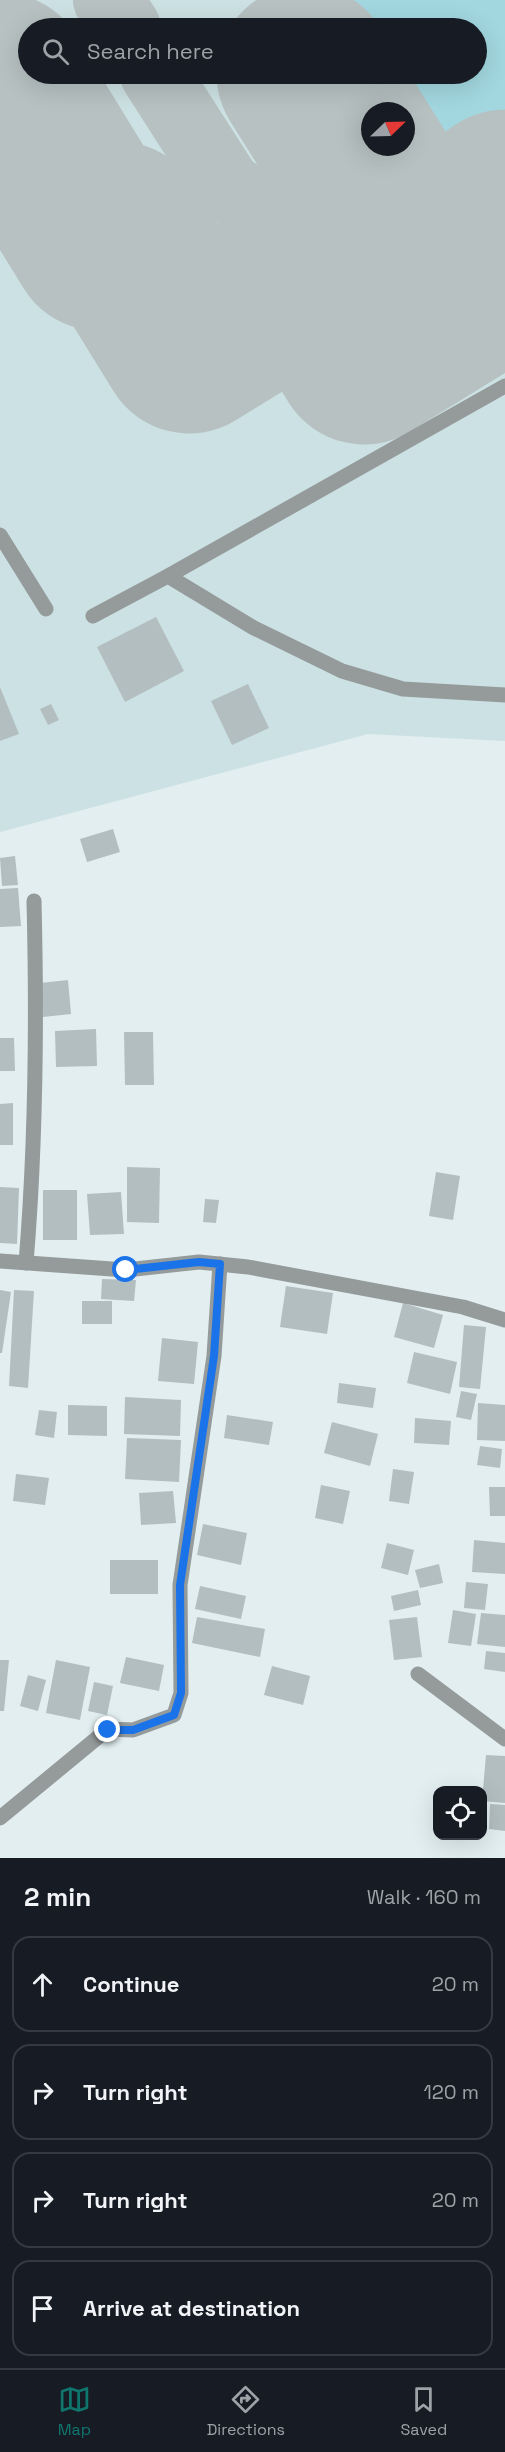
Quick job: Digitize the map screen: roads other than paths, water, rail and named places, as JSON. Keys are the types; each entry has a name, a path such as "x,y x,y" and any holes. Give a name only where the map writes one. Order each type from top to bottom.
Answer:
{"street":[{"path":"93,616 505,386"},
{"path":"0,535 46,609"},
{"path":"168,576 254,627 342,671 403,689 505,695"},
{"path":"26,1263 33,1167 36,972 34,901"},
{"path":"0,1261 126,1270 199,1262 220,1264 463,1306 505,1320"},
{"path":"0,1818 108,1730 133,1730 174,1715 181,1693 180,1585 214,1356 220,1264"},
{"path":"418,1674 505,1739"}]}
